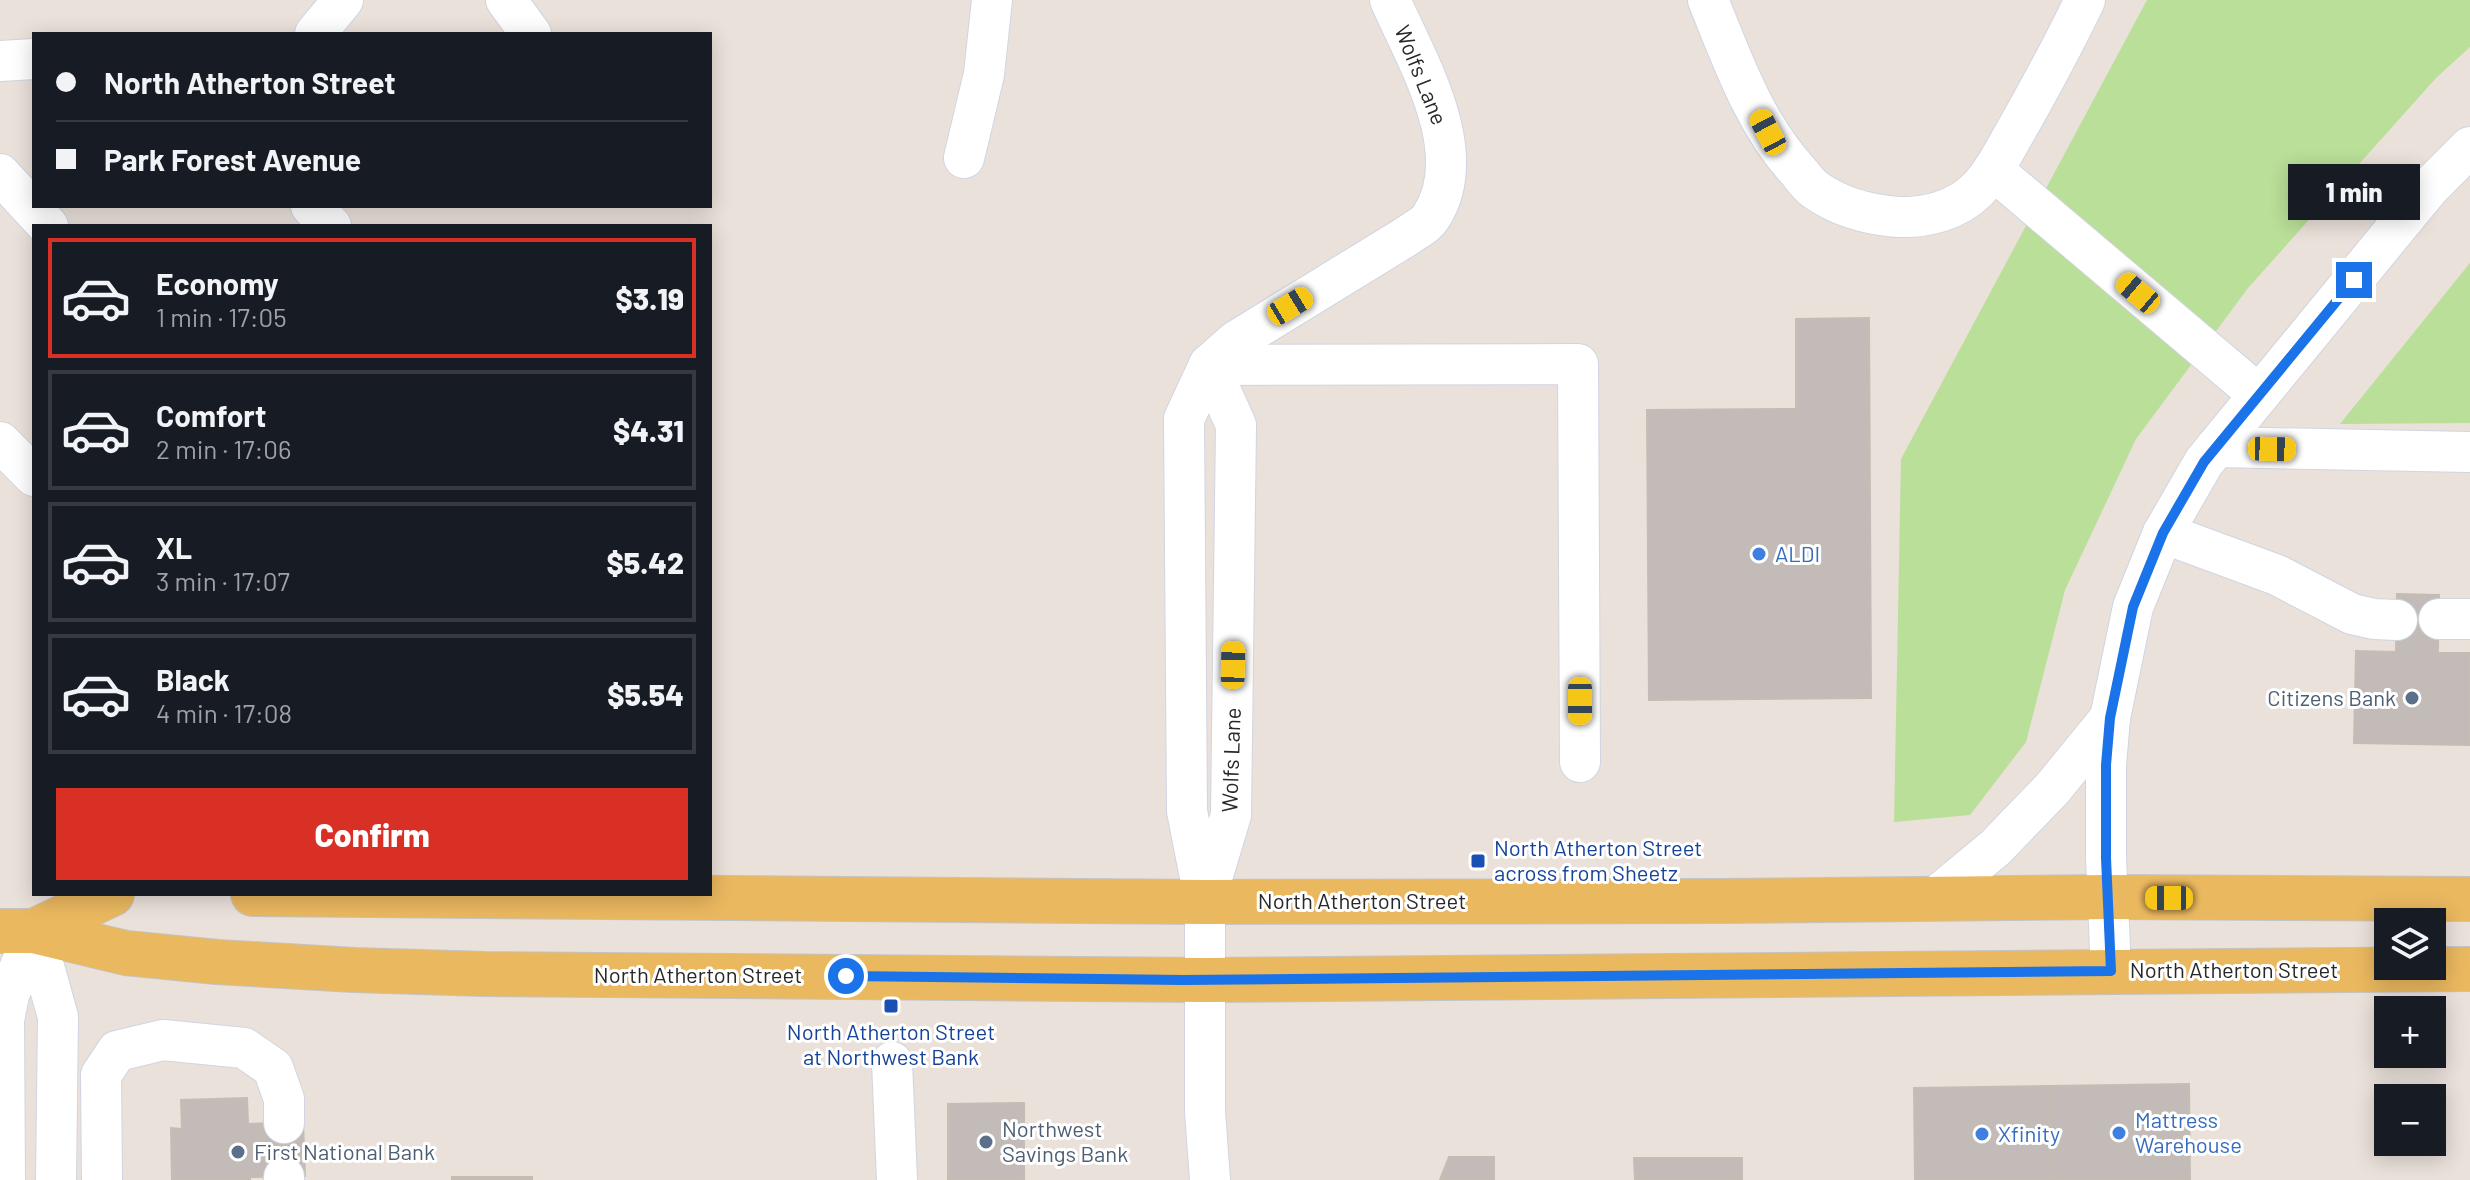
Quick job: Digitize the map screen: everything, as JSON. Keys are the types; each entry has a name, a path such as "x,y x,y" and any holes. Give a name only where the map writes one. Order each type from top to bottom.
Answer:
{"main road":[{"path":"17,931 107,896"},
{"name":"North Atherton Street","path":"476,896 1205,902 2109,897 2470,899"},
{"name":"North Atherton Street","path":"17,931 126,953 217,962 532,975 1205,980 2470,969"}],"street":[{"path":"317,32 343,0"},
{"path":"506,0 530,32"},
{"path":"964,158 984,74 992,0"},
{"name":"Wolfs Lane","path":"1205,902 1187,811 1184,419 1209,365 1236,341 1430,220 1441,196 1446,167 1444,133 1436,105 1390,0"},
{"path":"1708,0 1738,74 1768,132 1791,163 1813,188 1843,206 1876,216 1928,216 1956,205 1977,190 1993,170 2051,70 2085,0"},
{"path":"0,61 32,59"},
{"path":"2111,971 2106,858 2106,765 2110,718 2133,607 2163,533 2204,462 2429,188 2470,147"},
{"path":"1993,170 2259,395"},
{"path":"0,174 46,224"},
{"path":"313,208 329,224"},
{"path":"1209,365 1578,364 1580,762"},
{"name":"Wolfs Lane","path":"1205,902 1231,815 1236,425 1209,365"},
{"path":"0,442 32,474"},
{"path":"2216,447 2470,452"},
{"path":"2163,533 2277,575 2352,614 2397,620"},
{"path":"1932,900 1995,848 2052,789 2110,718"},
{"path":"1205,902 1205,1111 1210,1180"},
{"path":"5,1180 4,1020 17,931"},
{"path":"17,931 58,1017 56,1180"},
{"path":"102,1180 101,1075 117,1051 163,1040 244,1048 273,1068 284,1099 284,1123"},
{"path":"892,1062 897,1180"}],"green space":[{"path":"2147,0 2470,0 2470,47 2436,78 2248,288 2136,439 2065,590 2026,742 1970,815 1894,822 1901,459"},
{"path":"2470,263 2470,423 2340,424"}],"building":[{"name":"ALDI","path":"1869,318 1871,698 1649,700 1647,410 1796,409 1796,319"},
{"name":"Citizens Bank","path":"2397,594 2439,595 2438,653 2470,653 2470,745 2354,743 2356,651 2396,652"},
{"name":"Mattress Warehouse","path":"2189,1084 2190,1180 2050,1180 2049,1086"},
{"name":"Xfinity","path":"2049,1086 2050,1180 1915,1180 1914,1088"},
{"name":"First National Bank","path":"247,1098 248,1124 303,1122 305,1176 172,1180 171,1128 182,1129 181,1100"},
{"name":"Northwest Savings Bank","path":"1024,1103 1024,1180 948,1180 948,1104"},
{"path":"1449,1157 1494,1157 1494,1180 1440,1180"},
{"path":"1634,1158 1742,1158 1742,1180 1635,1180"},
{"path":"452,1177 532,1177 532,1180 452,1180"}],"tunnel":[{"path":"284,1123 284,1177"}],"place":[{"name":"ALDI","path":"1759,554"},
{"name":"Citizens Bank","path":"2412,698"},
{"name":"North Atherton Street across from Sheetz","path":"1478,861"},
{"name":"North Atherton Street at Northwest Bank","path":"891,1006"},
{"name":"Mattress Warehouse","path":"2119,1133"},
{"name":"Xfinity","path":"1982,1134"},
{"name":"Northwest Savings Bank","path":"986,1142"},
{"name":"First National Bank","path":"238,1152"}],"route":[{"path":"846,976 1183,980 2111,971 2106,765 2110,718 2133,607 2163,533 2204,462 2354,280"}]}
